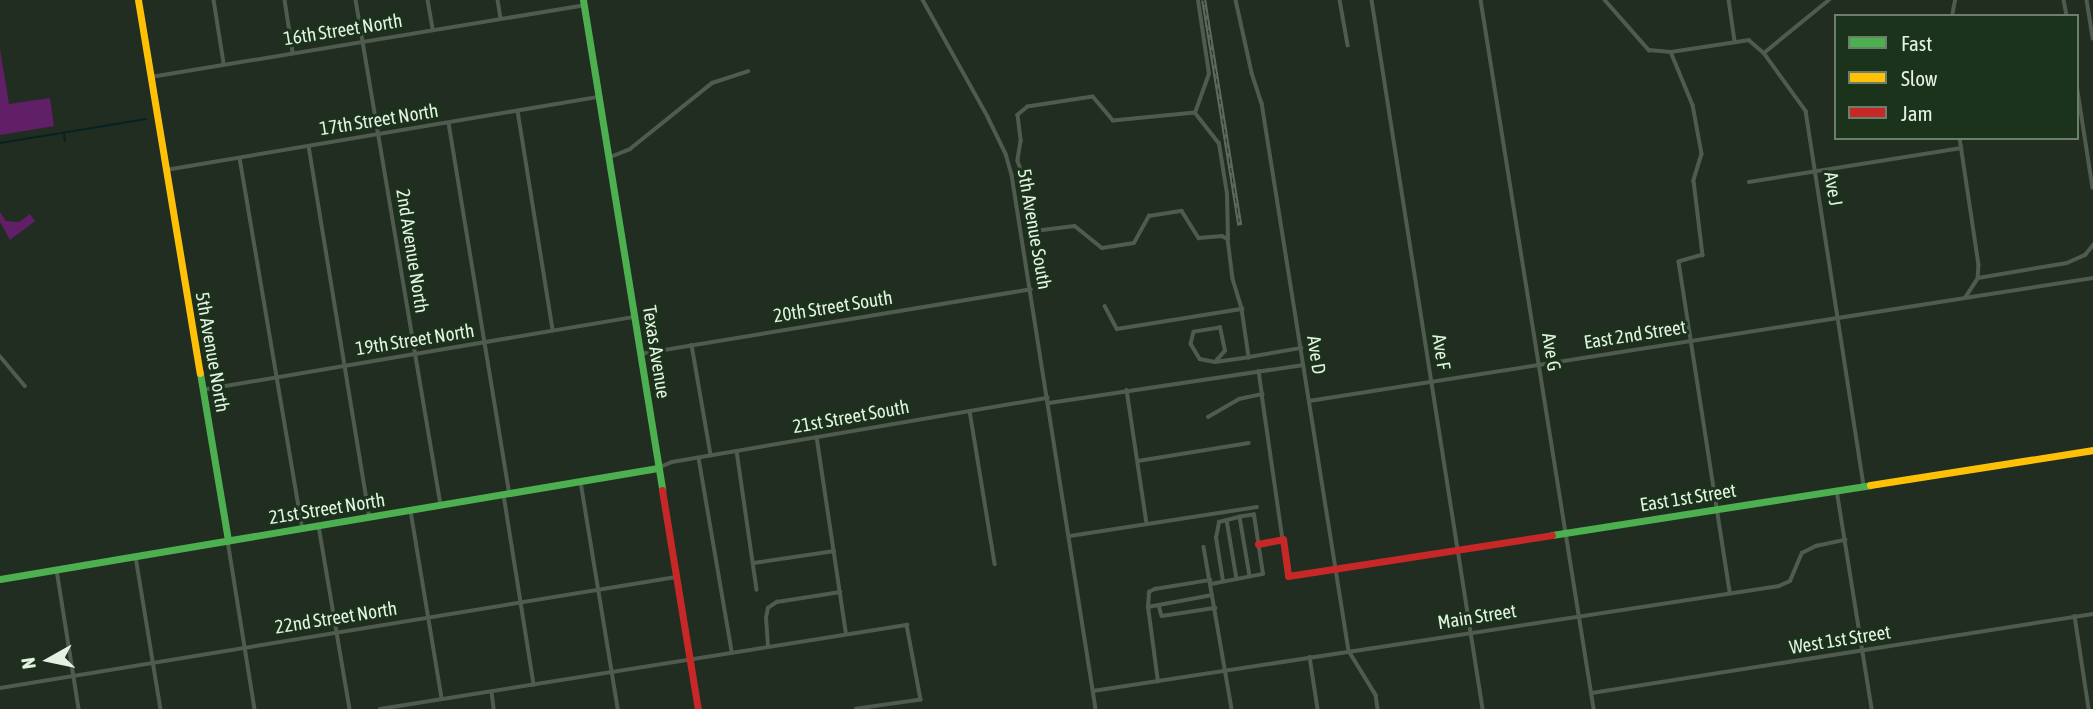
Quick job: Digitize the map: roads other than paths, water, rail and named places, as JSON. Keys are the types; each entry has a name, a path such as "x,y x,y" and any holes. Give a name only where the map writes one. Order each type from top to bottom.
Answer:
{"street":[{"name":"5th Avenue North","path":"138,0 255,709"},
{"path":"214,0 224,63"},
{"path":"285,0 293,52"},
{"name":"2nd Avenue North","path":"356,0 441,506"},
{"path":"428,0 433,29"},
{"path":"498,0 501,19"},
{"name":"5th Avenue South","path":"923,0 1006,153 1049,400 1096,709"},
{"path":"1195,113 1209,75 1198,0"},
{"name":"Ave D","path":"1236,0 1252,74 1262,103 1349,651 1376,695 1378,709"},
{"path":"1340,0 1348,45"},
{"name":"Ave F","path":"1373,0 1483,709"},
{"name":"Ave G","path":"1481,0 1594,709"},
{"path":"1605,0 1649,50 1671,52 1749,40 1764,53 1829,0"},
{"path":"1729,0 1735,41"},
{"path":"2087,0 2093,39"},
{"name":"16th Street North","path":"149,78 583,3"},
{"name":"Texas Avenue","path":"583,3 698,709"},
{"path":"1671,52 1693,105 1702,154 1693,181 1703,256 1679,262 1730,593"},
{"name":"Ave J","path":"1764,53 1806,111 1864,486"},
{"path":"608,158 629,149 712,83 748,71"},
{"name":"17th Street North","path":"165,170 598,97"},
{"path":"1195,113 1113,121 1093,97 1028,107 1018,115 1021,141 1017,161 1024,178 1034,231 1075,226 1102,248 1134,243 1149,216 1182,211 1199,238 1222,236 1228,239"},
{"path":"2079,98 2093,188"},
{"path":"518,111 554,331"},
{"path":"1195,113 1219,144 1227,194 1228,239 1233,279 1242,309 1249,357"},
{"path":"449,123 534,685"},
{"path":"1960,140 1979,265 1978,278 1965,298"},
{"path":"309,146 370,517"},
{"path":"1749,182 1961,148"},
{"path":"240,158 303,529"},
{"path":"1978,278 2067,263 2085,255 2093,245"},
{"name":"East 2nd Street","path":"1309,401 2093,278"},
{"name":"20th Street South","path":"640,354 1031,289"},
{"path":"1105,306 1117,329 1242,309"},
{"name":"19th Street North","path":"202,390 634,317"},
{"path":"1215,362 1225,351 1220,328 1194,332 1191,344 1200,359 1215,362 1301,348"},
{"path":"692,345 711,456"},
{"path":"0,356 25,386"},
{"name":"21st Street South","path":"659,468 737,451 970,411 1303,365"},
{"path":"1258,544 1283,539 1259,371"},
{"path":"1127,390 1147,524"},
{"path":"1208,417 1239,399 1262,394"},
{"path":"970,411 995,564"},
{"path":"817,437 846,633"},
{"path":"1138,461 1249,443"},
{"name":"East 1st Street","path":"1283,539 1288,576 2093,450"},
{"path":"737,451 757,590"},
{"path":"699,458 732,653"},
{"name":"21st Street North","path":"0,579 659,468"},
{"path":"581,482 618,709"},
{"path":"1838,490 1872,709"},
{"path":"1070,536 1257,507"},
{"path":"411,511 442,699"},
{"path":"1158,682 1148,607 1149,592 1223,582 1263,574 1254,515 1219,522 1216,538 1223,582"},
{"path":"1240,517 1250,576"},
{"path":"1227,520 1237,579"},
{"path":"319,526 350,709"},
{"name":"Main Street","path":"1094,691 1730,593 1790,581 1802,553 1816,546 1845,540"},
{"path":"1204,547 1232,709"},
{"path":"754,563 834,551"},
{"path":"136,557 161,709"},
{"path":"57,570 79,709"},
{"name":"22nd Street North","path":"0,688 676,577"},
{"path":"768,646 765,618 768,608 777,601 840,592"},
{"path":"1148,607 1212,594"},
{"path":"1159,606 1162,616 1215,608"},
{"name":"West 1st Street","path":"1592,693 2093,614"},
{"path":"2075,616 2089,709"},
{"path":"380,709 907,625 920,700 857,709"},
{"path":"1310,657 1318,709"},
{"path":"492,692 494,709"}],"waterway":[{"path":"0,143 146,119"},
{"path":"64,133 65,141"}],"railway":[{"path":"1204,0 1240,225"}]}
